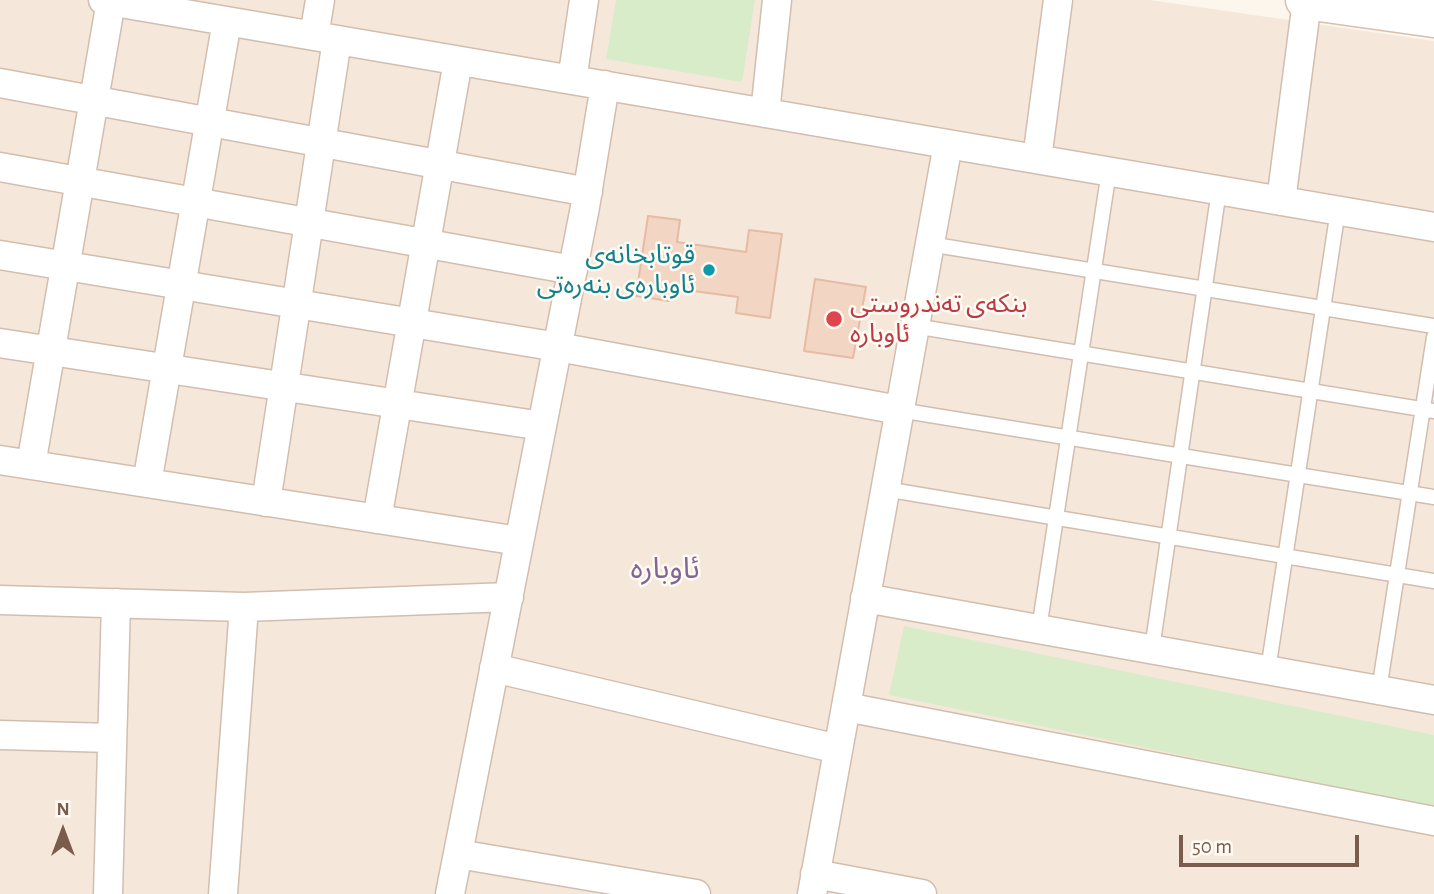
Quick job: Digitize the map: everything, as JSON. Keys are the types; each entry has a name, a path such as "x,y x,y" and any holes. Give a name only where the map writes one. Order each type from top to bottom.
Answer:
{"street":[{"path":"266,502 321,142 325,38 320,0"},
{"path":"572,80 584,0"},
{"path":"765,113 777,0"},
{"path":"1037,159 1058,0"},
{"path":"1281,201 1306,0 1434,18"},
{"path":"31,465 94,100 107,1 1434,227"},
{"path":"147,483 227,21"},
{"path":"377,519 458,61"},
{"path":"0,83 588,192"},
{"path":"450,894 588,192 605,85"},
{"path":"922,894 814,884 947,144"},
{"path":"0,167 573,270"},
{"path":"0,255 558,347 900,410"},
{"path":"0,343 542,426"},
{"path":"0,460 519,541"},
{"path":"0,600 244,607 509,597"},
{"path":"866,598 1434,700"},
{"path":"108,894 116,603"},
{"path":"223,894 244,607"},
{"path":"494,668 838,750"},
{"path":"846,707 1434,821"},
{"path":"0,735 112,738"},
{"path":"458,854 696,894"}],"lane":[{"path":"1039,629 1109,171"},
{"path":"1152,649 1219,190"},
{"path":"1268,670 1338,211"},
{"path":"929,244 1434,326"},
{"path":"915,326 1428,410"},
{"path":"1380,690 1410,493 1428,410 1434,337"},
{"path":"900,410 1434,497"},
{"path":"885,489 1434,581"}],"shaded area":[{"path":"0,0 1150,0 1434,41 1434,894 0,894"}],"green space":[{"path":"616,0 755,0 742,82 606,59"},
{"path":"904,626 1434,735 1434,807 889,695"}],"building":[{"name":"قوتابخانەی ئاوبارەی بنەرەتی","path":"648,216 680,220 677,242 746,252 749,230 782,234 770,318 736,313 738,297 671,288 669,301 636,296"},
{"name":"بنکەی تەندروستی ئاوبارە","path":"815,279 866,287 853,358 804,351"}],"place":[{"name":"قوتابخانەی ئاوبارەی بنەرەتی","path":"709,270"},
{"name":"بنکەی تەندروستی ئاوبارە","path":"834,319"}],"district":[{"name":"ئاوبارە","path":"665,569"}]}
